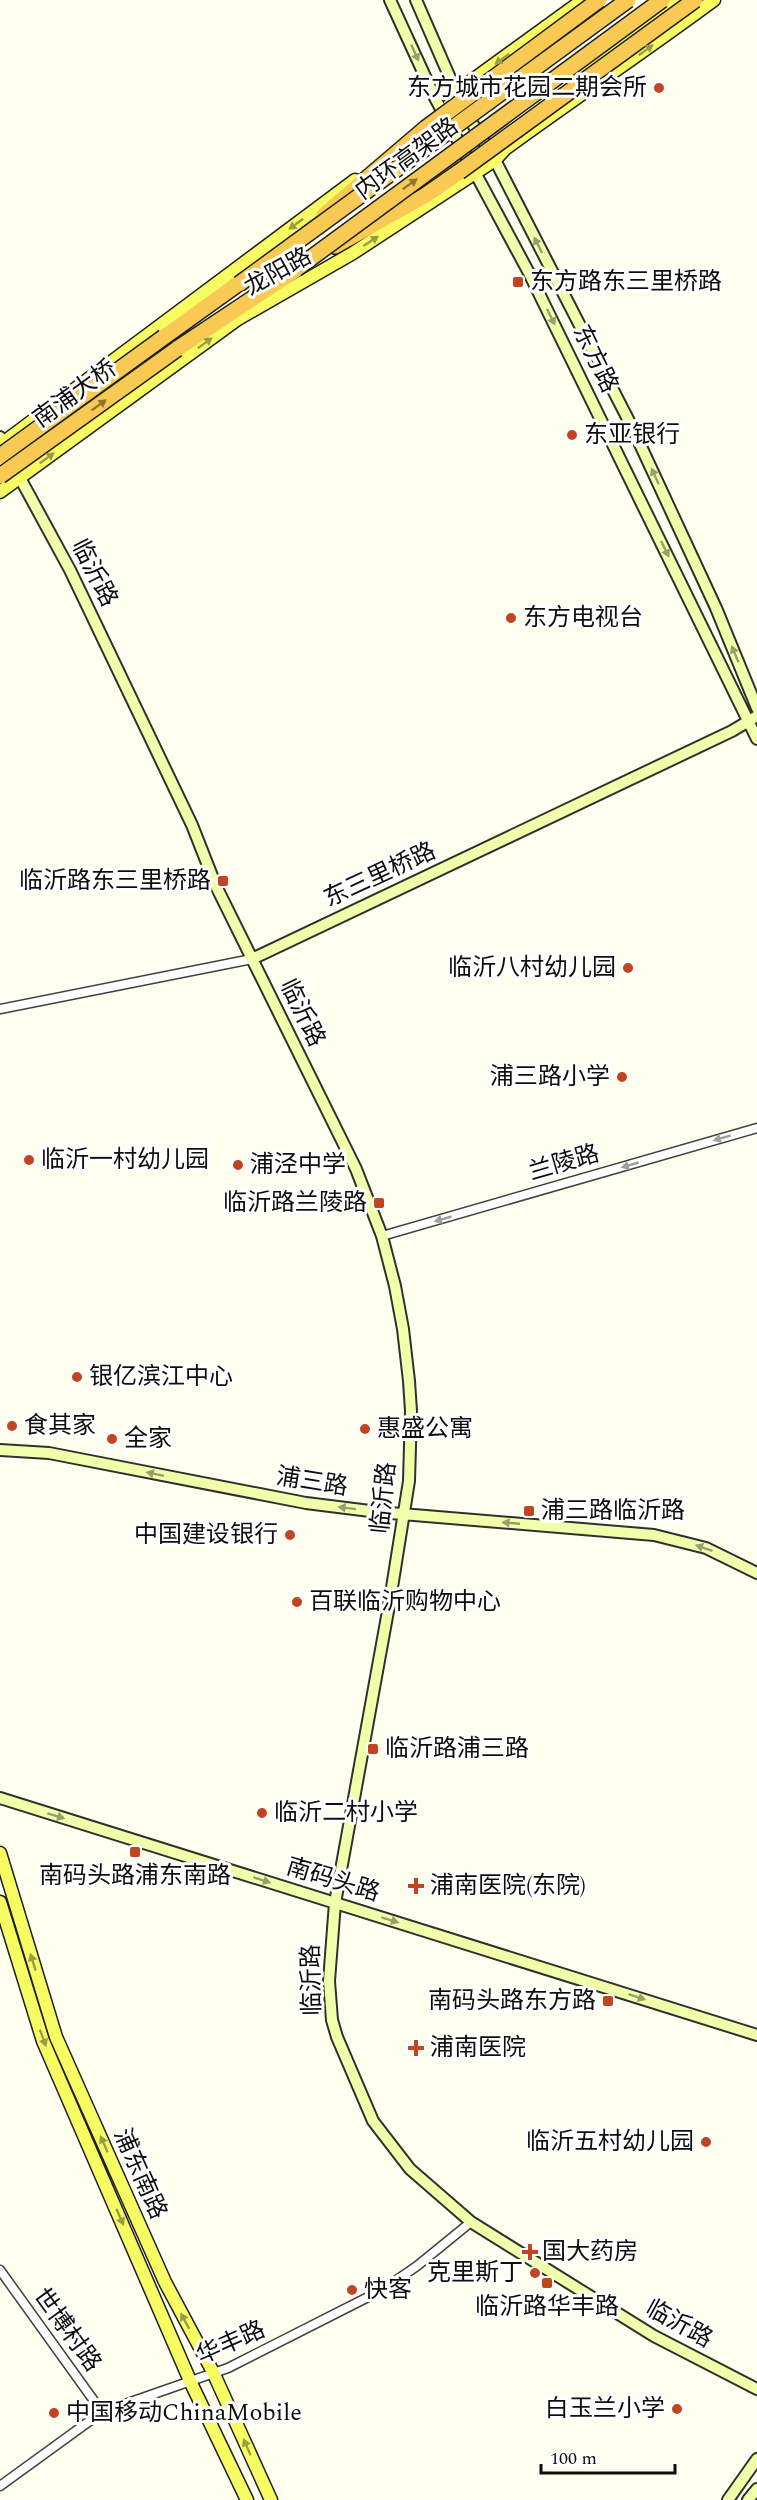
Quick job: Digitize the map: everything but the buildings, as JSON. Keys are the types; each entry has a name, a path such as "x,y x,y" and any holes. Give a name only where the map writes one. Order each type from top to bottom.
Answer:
{"highway":[{"path":"239,284 315,223 426,128 599,0"},
{"name":"内环高架路","path":"164,337 628,0"},
{"name":"内环高架路","path":"177,349 296,269 662,0"},
{"path":"296,269 443,184 695,0"},
{"name":"南浦大桥","path":"1,445 164,337"},
{"name":"南浦大桥","path":"0,476 177,349"}],"main road":[{"name":"龙阳路","path":"445,115 456,92 583,0"},
{"name":"龙阳路","path":"1,445 153,328 445,115 464,110 482,101 621,0"},
{"path":"581,94 585,73 593,62 677,0"},
{"name":"龙阳路","path":"0,492 238,319 353,253 495,160 505,149 714,0"},
{"name":"浦东南路","path":"0,1853 56,2037 165,2282 213,2372 271,2500"},
{"name":"浦东南路","path":"0,1902 43,2041 191,2382 247,2500"}],"street":[{"name":"东方路","path":"390,0 445,115 529,273 753,718 757,739"},
{"name":"东方路","path":"416,0 464,110 495,160 632,427 716,608 757,708"},
{"name":"临沂路","path":"1,445 70,570 192,825 216,886 356,1169 382,1236 399,1307 409,1381 410,1445 405,1515 335,1903 329,1981 332,2019 337,2037 373,2121 410,2169 471,2222 654,2336 757,2389"},
{"name":"东三里桥路","path":"0,1009 252,959 732,731 753,718"},
{"name":"兰陵路","path":"382,1236 757,1128"},
{"name":"浦三路","path":"0,1450 49,1453 289,1500 405,1515 654,1535 706,1548 757,1573"},
{"name":"南码头路","path":"0,1798 757,2035"},
{"name":"华丰路","path":"0,2486 102,2412 228,2368 382,2290 417,2266 471,2222"},
{"name":"世博村路","path":"0,2270 102,2412"},
{"path":"728,2500 757,2459"},
{"path":"748,2500 757,2489"}],"place":[{"name":"东方城市花园二期会所","path":"659,88"},
{"name":"东方路东三里桥路","path":"518,282"},
{"name":"东亚银行","path":"572,435"},
{"name":"东方电视台","path":"511,618"},
{"name":"临沂路东三里桥路","path":"223,881"},
{"name":"临沂八村幼儿园","path":"628,968"},
{"name":"浦三路小学","path":"622,1077"},
{"name":"临沂一村幼儿园","path":"29,1160"},
{"name":"浦泾中学","path":"238,1165"},
{"name":"临沂路兰陵路","path":"379,1203"},
{"name":"银亿滨江中心","path":"77,1377"},
{"name":"食其家","path":"12,1426"},
{"name":"惠盛公寓","path":"365,1429"},
{"name":"全家","path":"112,1439"},
{"name":"浦三路临沂路","path":"529,1511"},
{"name":"中国建设银行","path":"290,1535"},
{"name":"百联临沂购物中心","path":"297,1602"},
{"name":"临沂路浦三路","path":"373,1749"},
{"name":"临沂二村小学","path":"262,1813"},
{"name":"南码头路浦东南路","path":"135,1852"},
{"name":"浦南医院(东院)","path":"416,1886"},
{"name":"南码头路东方路","path":"608,2001"},
{"name":"浦南医院","path":"416,2048"},
{"name":"临沂五村幼儿园","path":"706,2142"},
{"name":"国大药房","path":"530,2252"},
{"name":"克里斯丁","path":"535,2273"},
{"name":"临沂路华丰路","path":"547,2283"},
{"name":"快客","path":"352,2290"},
{"name":"白玉兰小学","path":"677,2409"},
{"name":"中国移动ChinaMobile","path":"54,2413"}]}
